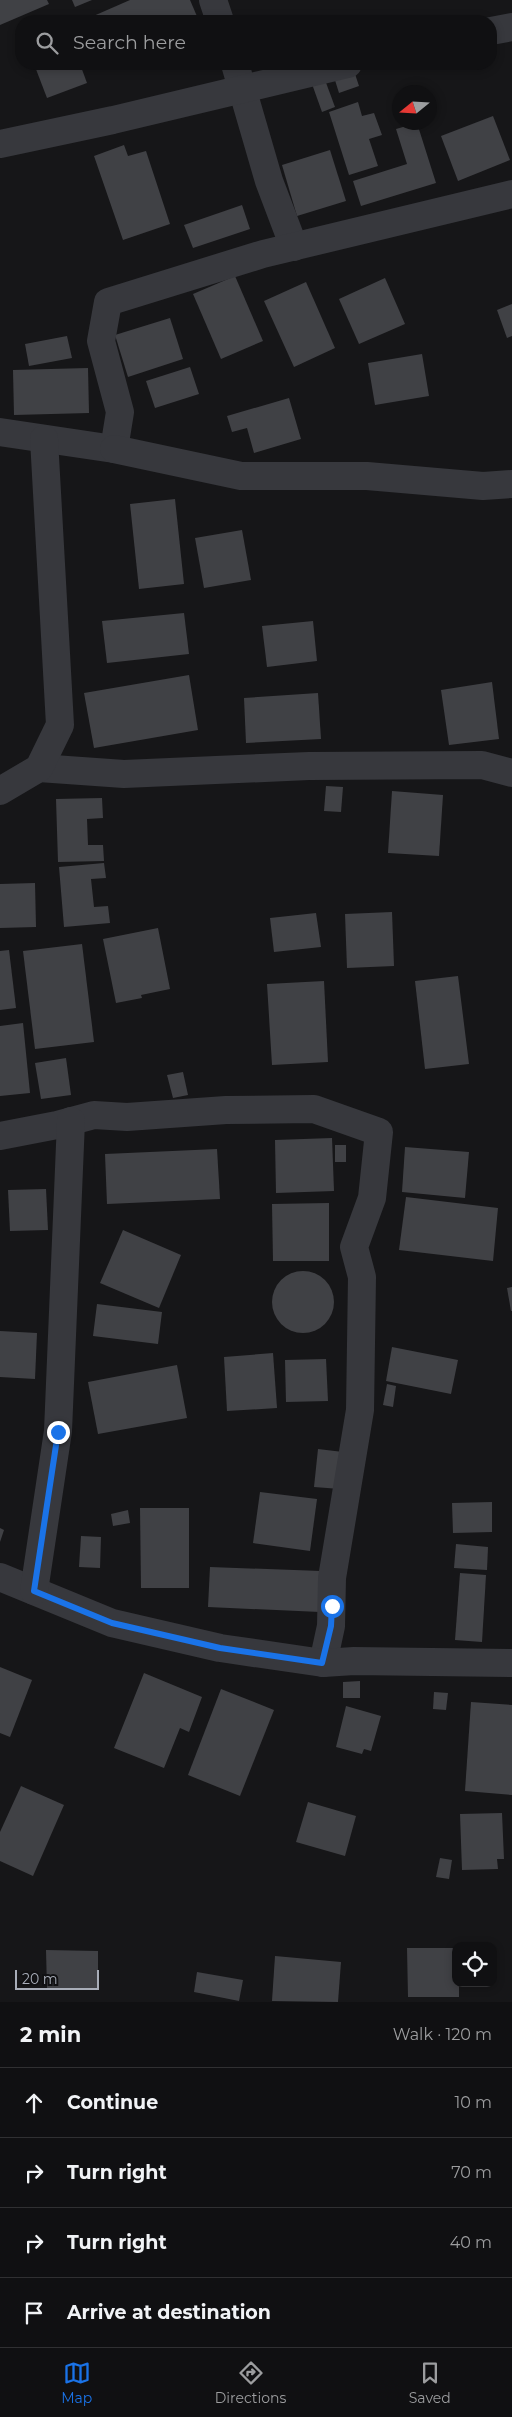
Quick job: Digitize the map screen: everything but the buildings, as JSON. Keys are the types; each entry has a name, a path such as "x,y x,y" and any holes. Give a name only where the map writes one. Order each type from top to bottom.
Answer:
{"street":[{"path":"213,0 218,15"},
{"path":"497,30 512,26"},
{"path":"0,144 240,76 294,70"},
{"path":"240,76 269,180 294,247"},
{"path":"114,449 120,412 101,341 108,302 294,247 512,194"},
{"path":"0,432 114,449 242,476 366,476 483,486 512,484"},
{"path":"0,791 38,768 60,725 44,439"},
{"path":"38,768 124,774 309,766 482,766 512,773"},
{"path":"0,1136 94,1114 128,1116 226,1110 314,1109 379,1132 372,1198 354,1246 362,1277 360,1410 332,1578 331,1626 322,1663"},
{"path":"34,1591 58,1432 71,1120"},
{"path":"0,1577 112,1623 220,1648 322,1663 354,1661 512,1663"}],"route":[{"path":"58,1432 34,1591 112,1623 220,1648 322,1663 331,1626 332,1606"}]}
